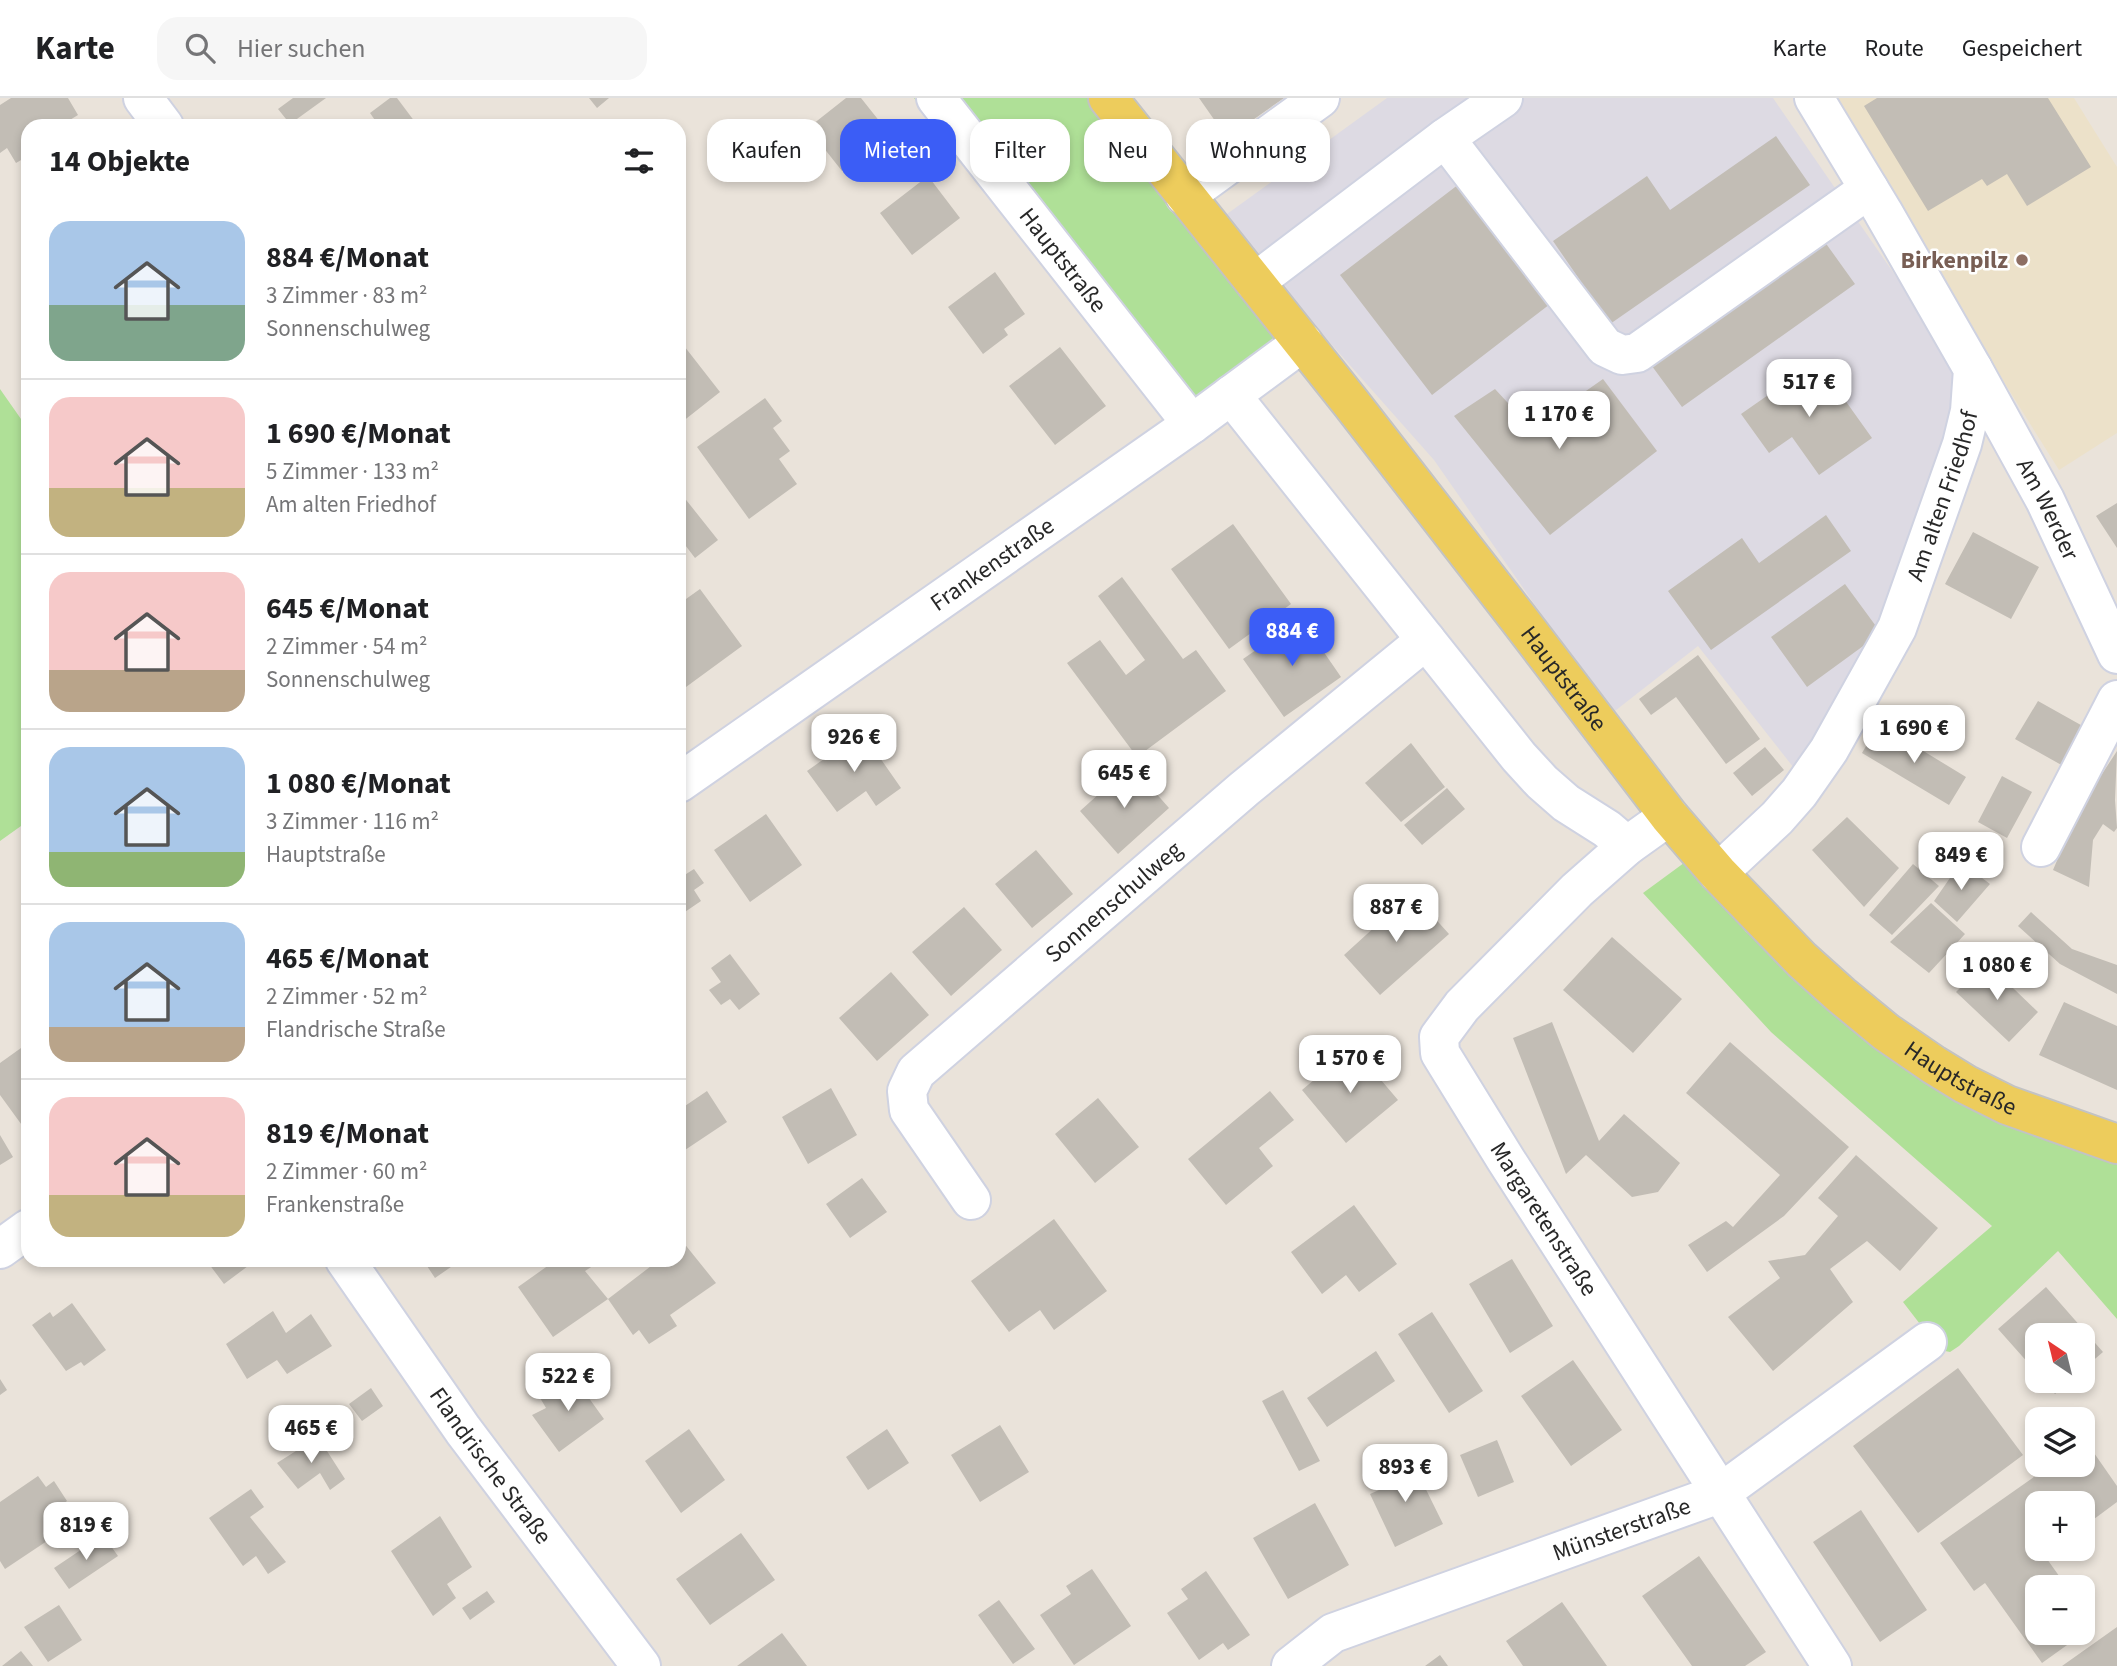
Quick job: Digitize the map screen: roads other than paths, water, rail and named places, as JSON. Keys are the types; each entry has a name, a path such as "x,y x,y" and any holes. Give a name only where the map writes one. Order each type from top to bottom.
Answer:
{"main road":[{"name":"Hauptstraße","path":"1108,98 1510,607 1668,816 1718,873 1802,960 1841,995 1934,1065 2007,1105 2117,1144"}],"street":[{"path":"143,98 159,119"},
{"name":"Hauptstraße","path":"936,98 1192,424"},
{"path":"1185,196 1321,98"},
{"path":"1255,282 1445,138 1503,98"},
{"path":"1814,98 1973,369"},
{"path":"1445,138 1605,347 1622,355 1637,353 1869,189"},
{"name":"Frankenstraße","path":"686,778 1192,424 1303,342"},
{"name":"Am Werder","path":"1973,369 2045,500 2117,654"},
{"name":"Am alten Friedhof","path":"1718,873 1777,818 1799,793 1829,750 1897,628 1962,444 1970,411 1973,369"},
{"path":"1231,395 1519,757 1566,803 1607,828 1627,846"},
{"name":"Sonnenschulweg","path":"971,1200 909,1110 907,1091 916,1072 1244,789 1426,640"},
{"path":"2041,847 2117,700"},
{"name":"Margaretenstraße","path":"1668,816 1627,846 1577,890 1462,1006 1439,1037 1440,1053 1719,1494 1832,1666"},
{"path":"0,1249 21,1234"},
{"name":"Flandrische Straße","path":"350,1267 463,1430 641,1666"},
{"name":"Münsterstraße","path":"1291,1666 1334,1633 1719,1494 1927,1342"}],"place":[{"name":"Birkenpilz","path":"2022,260"}]}
